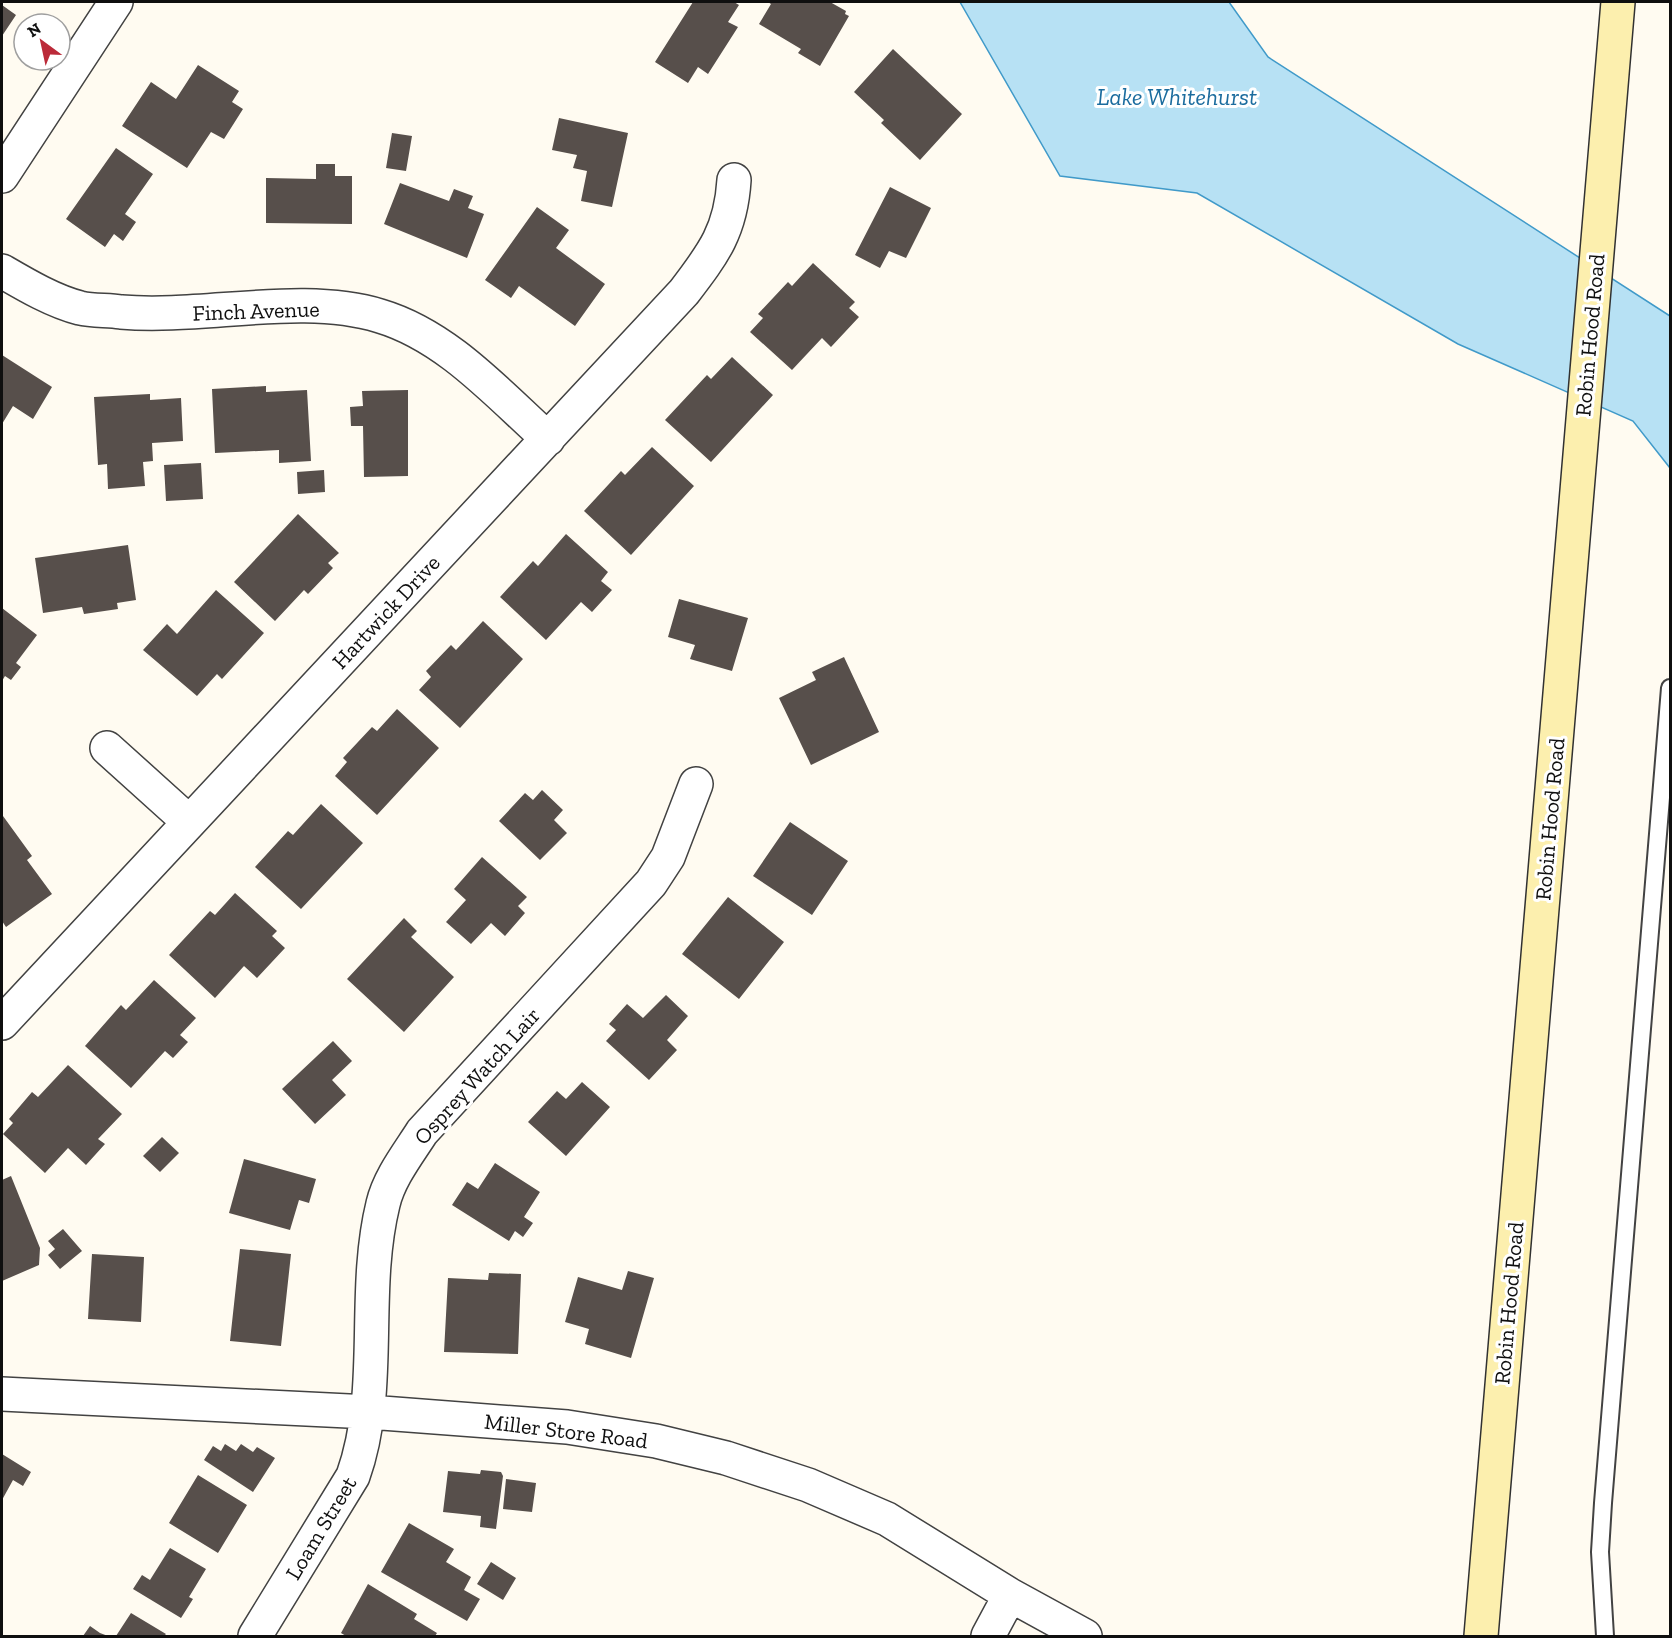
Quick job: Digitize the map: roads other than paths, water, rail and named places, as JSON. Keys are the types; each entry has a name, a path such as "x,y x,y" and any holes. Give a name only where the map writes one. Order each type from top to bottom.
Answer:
{"street":[{"path":"2,176 116,2"},
{"name":"Robin Hood Road","path":"1481,1636 1618,2"},
{"name":"Hartwick Drive","path":"2,1023 684,292 713,255 730,214 734,180"},
{"name":"Finch Avenue","path":"2,271 40,292 81,308 147,314 200,313 275,306 338,308 379,316 420,332 456,356 548,439"},
{"path":"107,748 189,822"},
{"name":"Osprey Watch Lair","path":"369,1412 373,1269 383,1203 398,1170 429,1125 651,883 668,857 696,784"},
{"name":"Miller Store Road","path":"2,1394 369,1412 567,1427 656,1442 726,1458 808,1485 886,1519 1010,1594 1085,1636"},
{"name":"Loam Street","path":"255,1636 353,1476 363,1448 369,1412"},
{"path":"988,1636 1010,1594"}],"lane":[{"path":"1605,1636 1600,1552 1603,1503 1671,688"}],"water":[{"name":"Lake Whitehurst","path":"960,2 1229,2 1268,57 1670,316 1670,468 1633,421 1458,344 1197,193 1060,176"}]}
